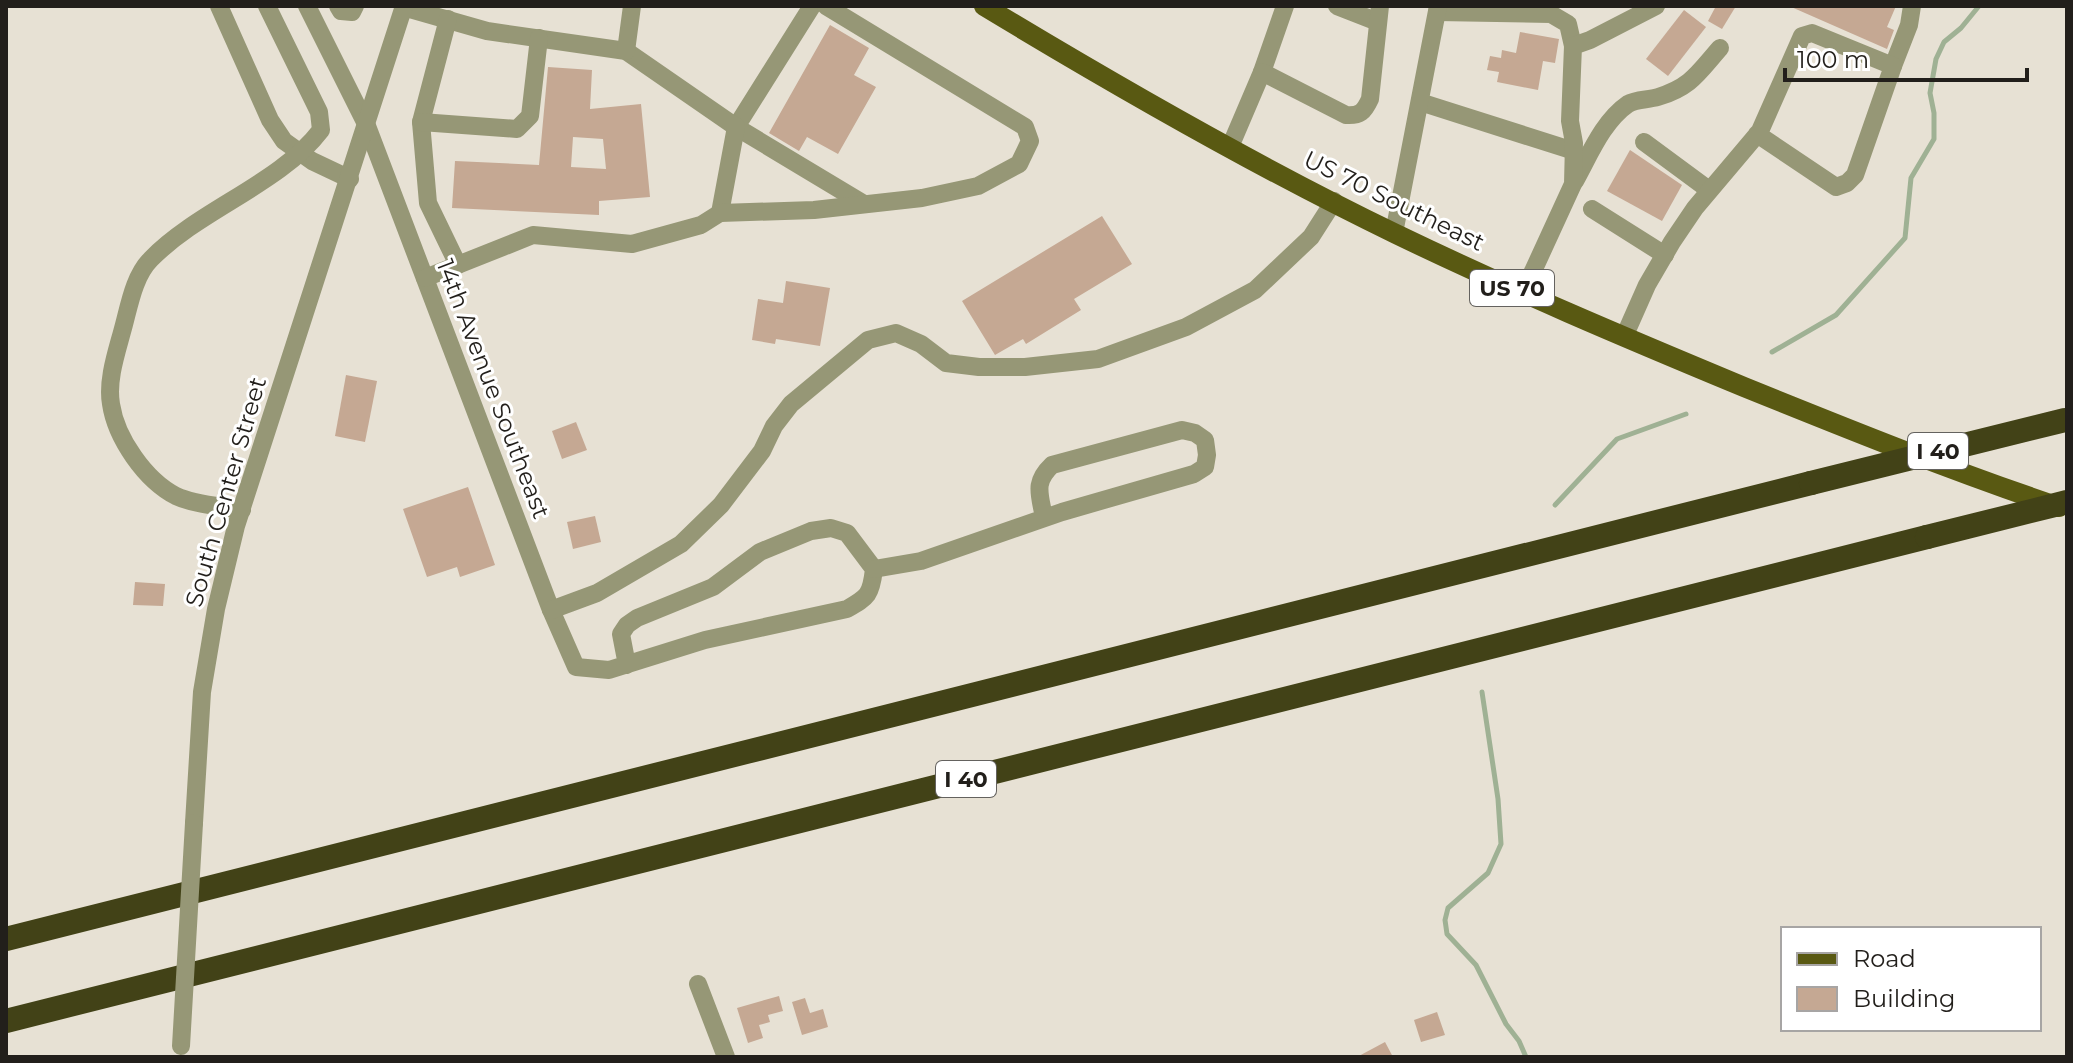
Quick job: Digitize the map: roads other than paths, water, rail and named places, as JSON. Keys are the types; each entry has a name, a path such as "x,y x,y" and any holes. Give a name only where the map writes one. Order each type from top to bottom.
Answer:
{"highway":[{"name":"I 40","path":"6,939 2066,420"},
{"name":"I 40","path":"6,1021 2062,505"}],"main road":[{"name":"US 70 Southeast","path":"984,6 1062,54 1230,147 1394,233 1523,293 1854,433 2062,505"}],"street":[{"path":"219,6 270,120 284,141 312,161 350,179"},
{"path":"242,510 178,497 160,485 128,451 111,405 110,386 134,290 148,262 174,239 302,151 321,130 319,112 267,6"},
{"name":"14th Avenue Southeast","path":"307,6 367,126 551,610 576,667 609,670 627,665"},
{"path":"338,6 341,11 352,12 355,6"},
{"path":"404,6 487,31 626,51 736,127 864,204"},
{"name":"South Center Street","path":"181,1051 202,692 216,609 242,510 404,6"},
{"path":"626,51 632,6"},
{"path":"720,213 736,127 812,6"},
{"path":"425,278 533,235 632,244 701,225 720,213 814,210 922,198 978,186 1019,164 1030,141 1025,127 826,6"},
{"path":"1230,147 1262,72 1285,6"},
{"path":"1262,72 1346,115 1356,116 1364,111 1370,99 1379,14 1337,6"},
{"path":"1573,46 1656,6"},
{"path":"1757,134 1836,187 1847,183 1855,175 1909,25 1912,6"},
{"path":"1394,233 1438,9 1551,14 1568,24 1573,46 1570,121 1574,151 1573,184"},
{"path":"448,19 421,122 428,203 458,265"},
{"path":"1624,337 1647,285 1665,255 1709,190 1757,134 1770,113 1805,34 1812,33 1893,66"},
{"path":"421,122 517,129 530,116 539,38"},
{"path":"1523,293 1573,184 1609,124 1631,102 1651,100 1686,87 1720,48"},
{"path":"1420,102 1574,151"},
{"path":"1644,142 1709,190"},
{"path":"551,610 597,593 681,544 721,505 762,451 774,426 791,404 868,340 896,333 921,344 946,363 979,367 1025,367 1098,359 1186,327 1255,290 1311,237 1334,201"},
{"path":"1592,209 1665,255"},
{"path":"874,569 921,561 1044,518 1194,474 1205,467 1205,440 1195,433 1182,430 1052,465 1041,475 1039,488 1044,518"},
{"path":"831,528 847,533 874,569 867,597 847,609 705,640 627,665 621,634 627,625 713,587 760,552 811,531 831,528"},
{"path":"698,984 726,1057"}],"waterway":[{"path":"1772,352 1836,315 1905,238 1911,178 1934,139 1930,93 1936,59 1944,42 1961,28 1979,6"},
{"path":"1555,505 1617,439 1686,414"},
{"path":"1482,692 1498,799 1501,844 1488,873 1448,908 1445,920 1447,934 1476,965 1526,1057"}]}
